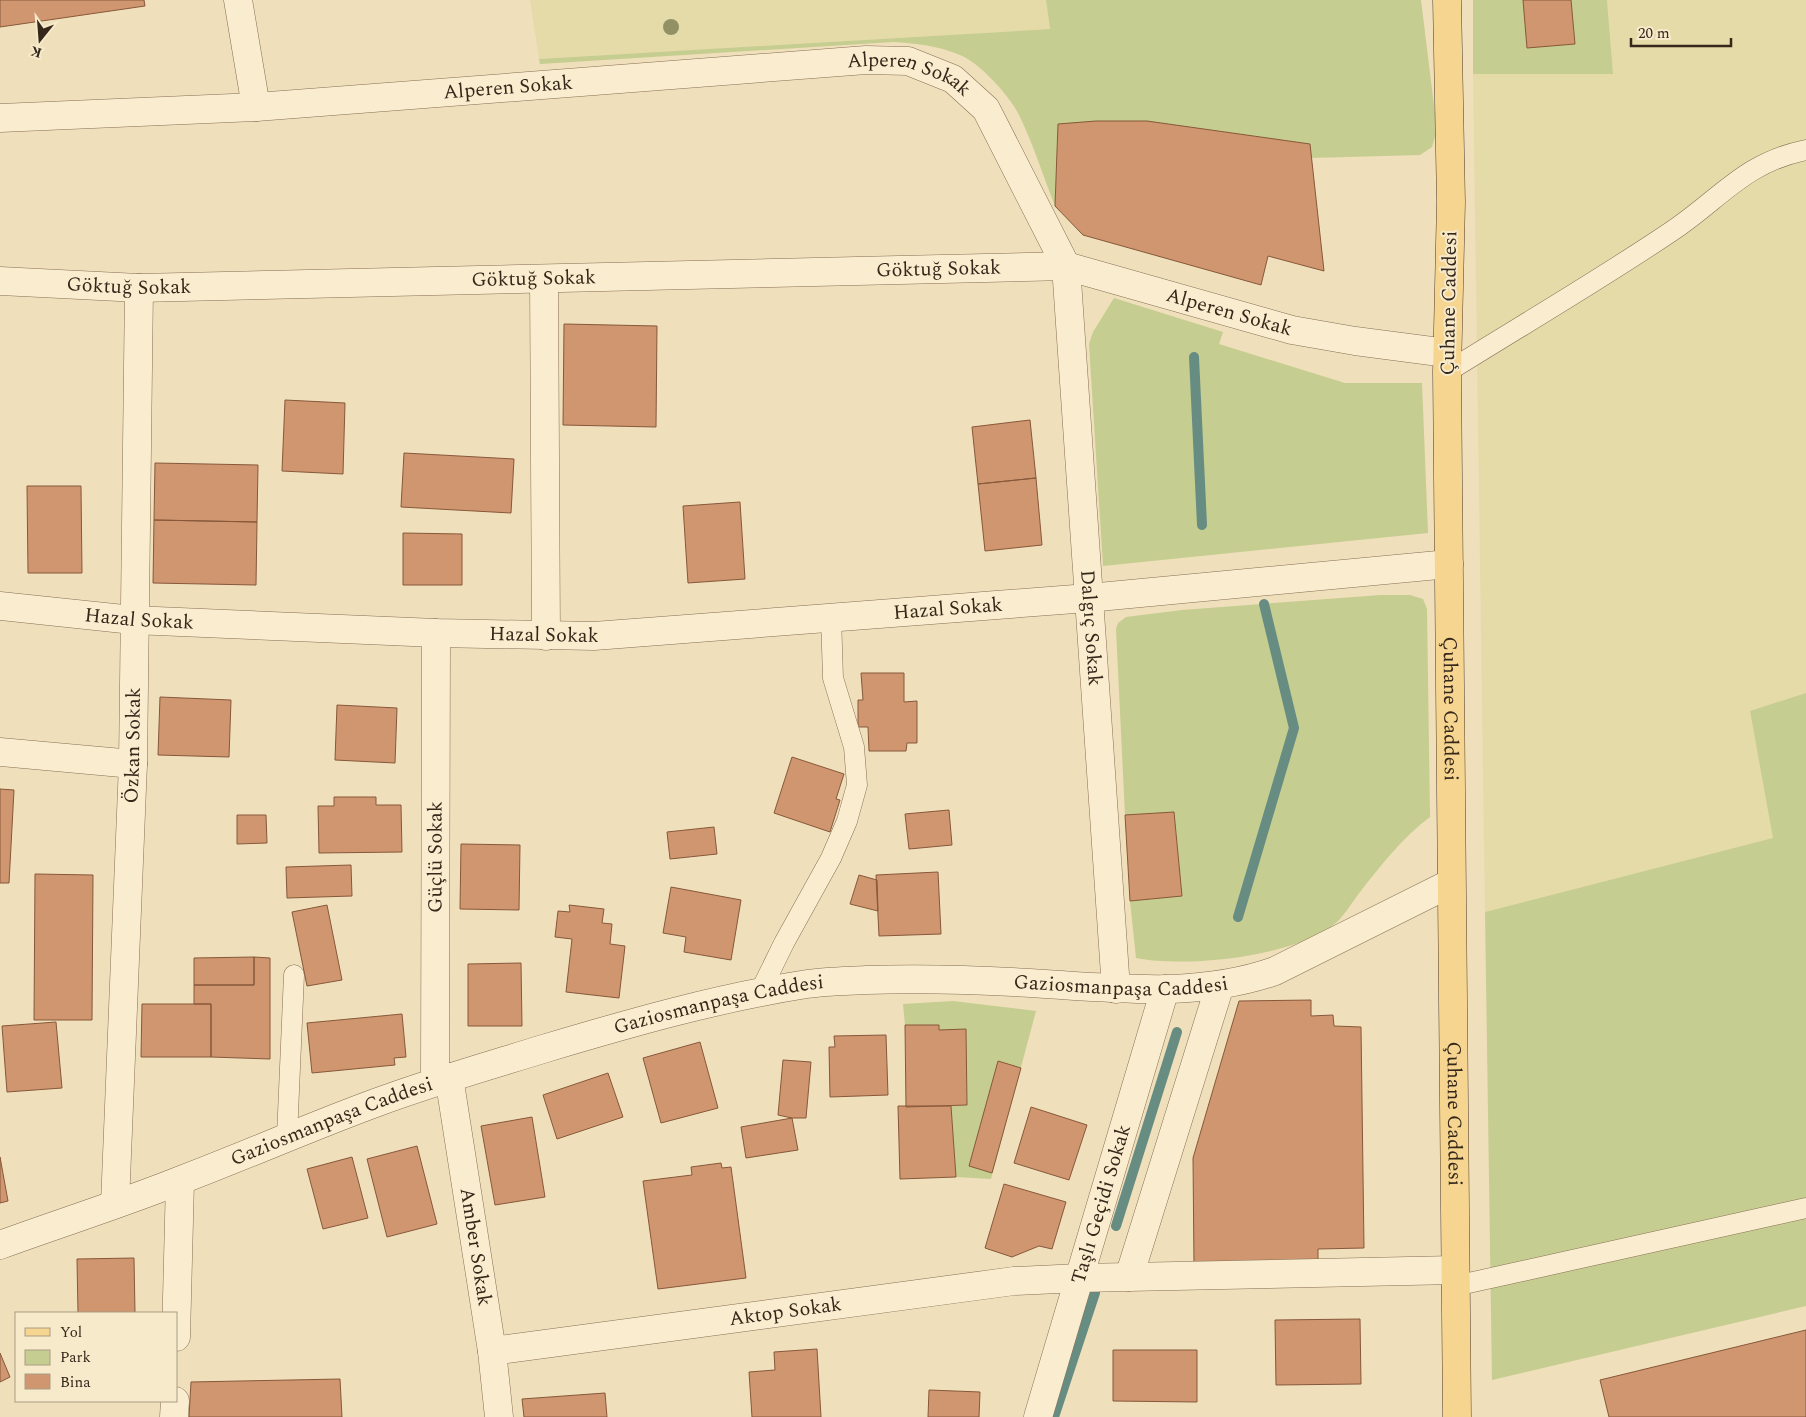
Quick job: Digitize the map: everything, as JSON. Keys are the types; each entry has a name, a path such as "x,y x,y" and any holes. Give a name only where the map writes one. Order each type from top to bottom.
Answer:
{"main road":[{"name":"Çuhane Caddesi","path":"1447,0 1451,202 1447,363 1457,1417"}],"street":[{"path":"238,0 256,107"},
{"name":"Alperen Sokak","path":"0,118 256,107 866,60 908,61 953,79 986,109 1066,266 1292,330 1447,363"},
{"name":"Göktuğ Sokak","path":"0,281 139,288 1066,266"},
{"name":"Dalgıç Sokak","path":"1066,266 1116,989"},
{"path":"544,279 546,636"},
{"name":"Özkan Sokak","path":"115,1204 132,764 139,288"},
{"name":"Hazal Sokak","path":"0,606 133,620 436,633 594,636 830,616 1088,598 1449,564"},
{"name":"Güçlü Sokak","path":"436,633 442,1080"},
{"path":"0,752 132,764"},
{"name":"Gaziosmanpaşa Caddesi","path":"0,1246 180,1181 287,1136 442,1080 647,1018 760,992 812,984 918,978 983,980 1116,989 1164,989 1220,985 1254,978 1275,971 1451,883"},
{"path":"1129,1277 1220,985"},
{"name":"Taşlı Geçidi Sokak","path":"1038,1417 1164,989"},
{"name":"Amber Sokak","path":"442,1080 492,1351 499,1417"},
{"path":"177,1312 180,1181"},
{"name":"Aktop Sokak","path":"492,1351 1014,1281 1129,1277 1455,1278"},
{"path":"174,1417 175,1402"}],"lane":[{"path":"1447,363 1673,231 1763,163 1806,150"},
{"path":"760,992 784,943 831,858 847,821 857,785 854,747 833,678 830,616"},
{"path":"287,1136 294,975"},
{"path":"1455,1278 1806,1208"}],"shaded area":[{"path":"530,0 1046,0 1050,29 539,59"},
{"path":"1607,0 1806,0 1806,693 1750,711 1774,838 1485,912 1473,74 1613,74"}],"green space":[{"path":"1046,0 1421,0 1437,130 1432,147 1420,155 1311,158 1058,125 1055,206 1025,128 1010,100 977,65 960,55 944,49 893,42 540,64 539,59 1050,29"},
{"path":"1473,0 1607,0 1613,74 1473,74"},
{"path":"1114,298 1223,332 1219,344 1345,383 1422,383 1428,533 1103,566 1089,344 1093,332"},
{"path":"1381,595 1410,595 1423,599 1427,609 1430,817 1393,852 1337,922 1319,934 1296,944 1240,957 1183,962 1136,958 1130,901 1182,895 1174,812 1125,815 1116,629 1118,623 1126,617 1182,610"},
{"path":"1806,693 1806,1306 1492,1380 1485,912 1773,838 1750,711"},
{"path":"953,1001 1036,1011 991,1179 956,1177 951,1106 967,1105 966,1030 939,1030 939,1025 905,1025 903,1004"}],"building":[{"path":"0,0 144,0 145,6 0,27"},
{"path":"1523,0 1571,0 1575,44 1527,48"},
{"path":"1096,121 1147,121 1310,144 1324,271 1268,256 1261,285 1083,235 1055,206 1058,124"},
{"path":"564,324 657,326 656,427 563,425"},
{"path":"285,400 345,403 343,474 282,471"},
{"path":"1030,420 1036,478 978,484 972,427"},
{"path":"404,453 514,459 511,513 401,507"},
{"path":"155,463 258,465 257,522 154,520"},
{"path":"1036,478 1042,545 985,551 978,484"},
{"path":"27,486 81,486 82,573 28,573"},
{"path":"740,502 745,579 688,583 683,506"},
{"path":"154,520 257,522 256,585 153,583"},
{"path":"403,533 462,534 462,585 403,585"},
{"path":"861,673 904,673 904,702 917,701 917,743 907,743 906,751 869,751 868,727 858,727 858,700 863,700"},
{"path":"160,697 231,700 229,757 158,755"},
{"path":"337,705 397,708 395,763 335,760"},
{"path":"792,757 844,774 836,799 840,800 830,832 774,813"},
{"path":"0,789 14,790 9,883 0,883"},
{"path":"334,797 376,797 376,805 401,805 402,852 319,853 318,806 334,806"},
{"path":"949,810 952,845 909,849 905,814"},
{"path":"1174,812 1182,896 1130,901 1125,815"},
{"path":"237,815 266,815 267,843 237,844"},
{"path":"714,827 717,854 670,859 667,832"},
{"path":"461,844 520,845 519,910 460,909"},
{"path":"351,865 352,896 287,898 286,867"},
{"path":"938,872 941,934 879,936 876,875"},
{"path":"35,874 93,875 92,1020 34,1020"},
{"path":"859,875 877,880 878,911 850,904"},
{"path":"671,887 741,900 731,960 684,952 686,937 663,933"},
{"path":"327,905 342,980 307,986 292,912"},
{"path":"569,905 604,909 602,923 612,924 610,944 625,946 619,998 566,992 572,939 555,937 558,911 570,912"},
{"path":"254,957 254,985 194,985 194,958"},
{"path":"254,957 270,958 270,1059 211,1057 211,1004 194,1004 194,985 254,985"},
{"path":"521,963 522,1026 468,1026 468,964"},
{"path":"1311,1000 1311,1016 1333,1015 1334,1026 1361,1027 1364,1248 1318,1249 1318,1264 1194,1266 1193,1158 1239,1001"},
{"path":"142,1004 211,1004 211,1057 141,1057"},
{"path":"402,1014 406,1057 394,1058 395,1065 312,1073 307,1023"},
{"path":"56,1022 62,1088 7,1092 2,1026"},
{"path":"905,1025 939,1025 939,1030 966,1029 967,1105 906,1107"},
{"path":"886,1035 888,1095 830,1097 829,1047 835,1047 834,1036"},
{"path":"700,1042 718,1108 661,1123 643,1058"},
{"path":"783,1060 811,1062 806,1118 778,1115"},
{"path":"998,1061 1021,1068 992,1173 969,1166"},
{"path":"608,1073 623,1117 557,1139 543,1095"},
{"path":"898,1106 951,1106 956,1177 900,1179"},
{"path":"1031,1107 1087,1125 1069,1180 1014,1163"},
{"path":"532,1117 545,1197 495,1205 481,1126"},
{"path":"792,1118 798,1150 746,1158 741,1127"},
{"path":"417,1146 437,1224 387,1237 367,1159"},
{"path":"0,1157 8,1201 0,1203"},
{"path":"352,1157 368,1218 323,1229 307,1169"},
{"path":"721,1163 722,1168 731,1167 746,1278 658,1289 643,1181 692,1175 691,1167"},
{"path":"1004,1184 1066,1202 1052,1249 1039,1246 1012,1257 985,1248"},
{"path":"134,1258 135,1312 78,1312 77,1259"},
{"path":"1360,1319 1361,1384 1276,1385 1275,1320"},
{"path":"1806,1330 1806,1417 1609,1417 1600,1380"},
{"path":"817,1349 821,1417 752,1417 749,1372 775,1370 774,1352"},
{"path":"1113,1350 1197,1350 1197,1402 1113,1401"},
{"path":"0,1353 10,1377 0,1382"},
{"path":"340,1379 342,1417 189,1417 191,1382"},
{"path":"929,1390 980,1392 979,1417 928,1417"},
{"path":"605,1393 607,1417 524,1417 522,1399"}],"waterway":[{"path":"1194,357 1202,525"},
{"path":"1238,917 1294,728 1264,604"},
{"path":"1116,1226 1177,1032"},
{"path":"1054,1417 1095,1293"}]}
